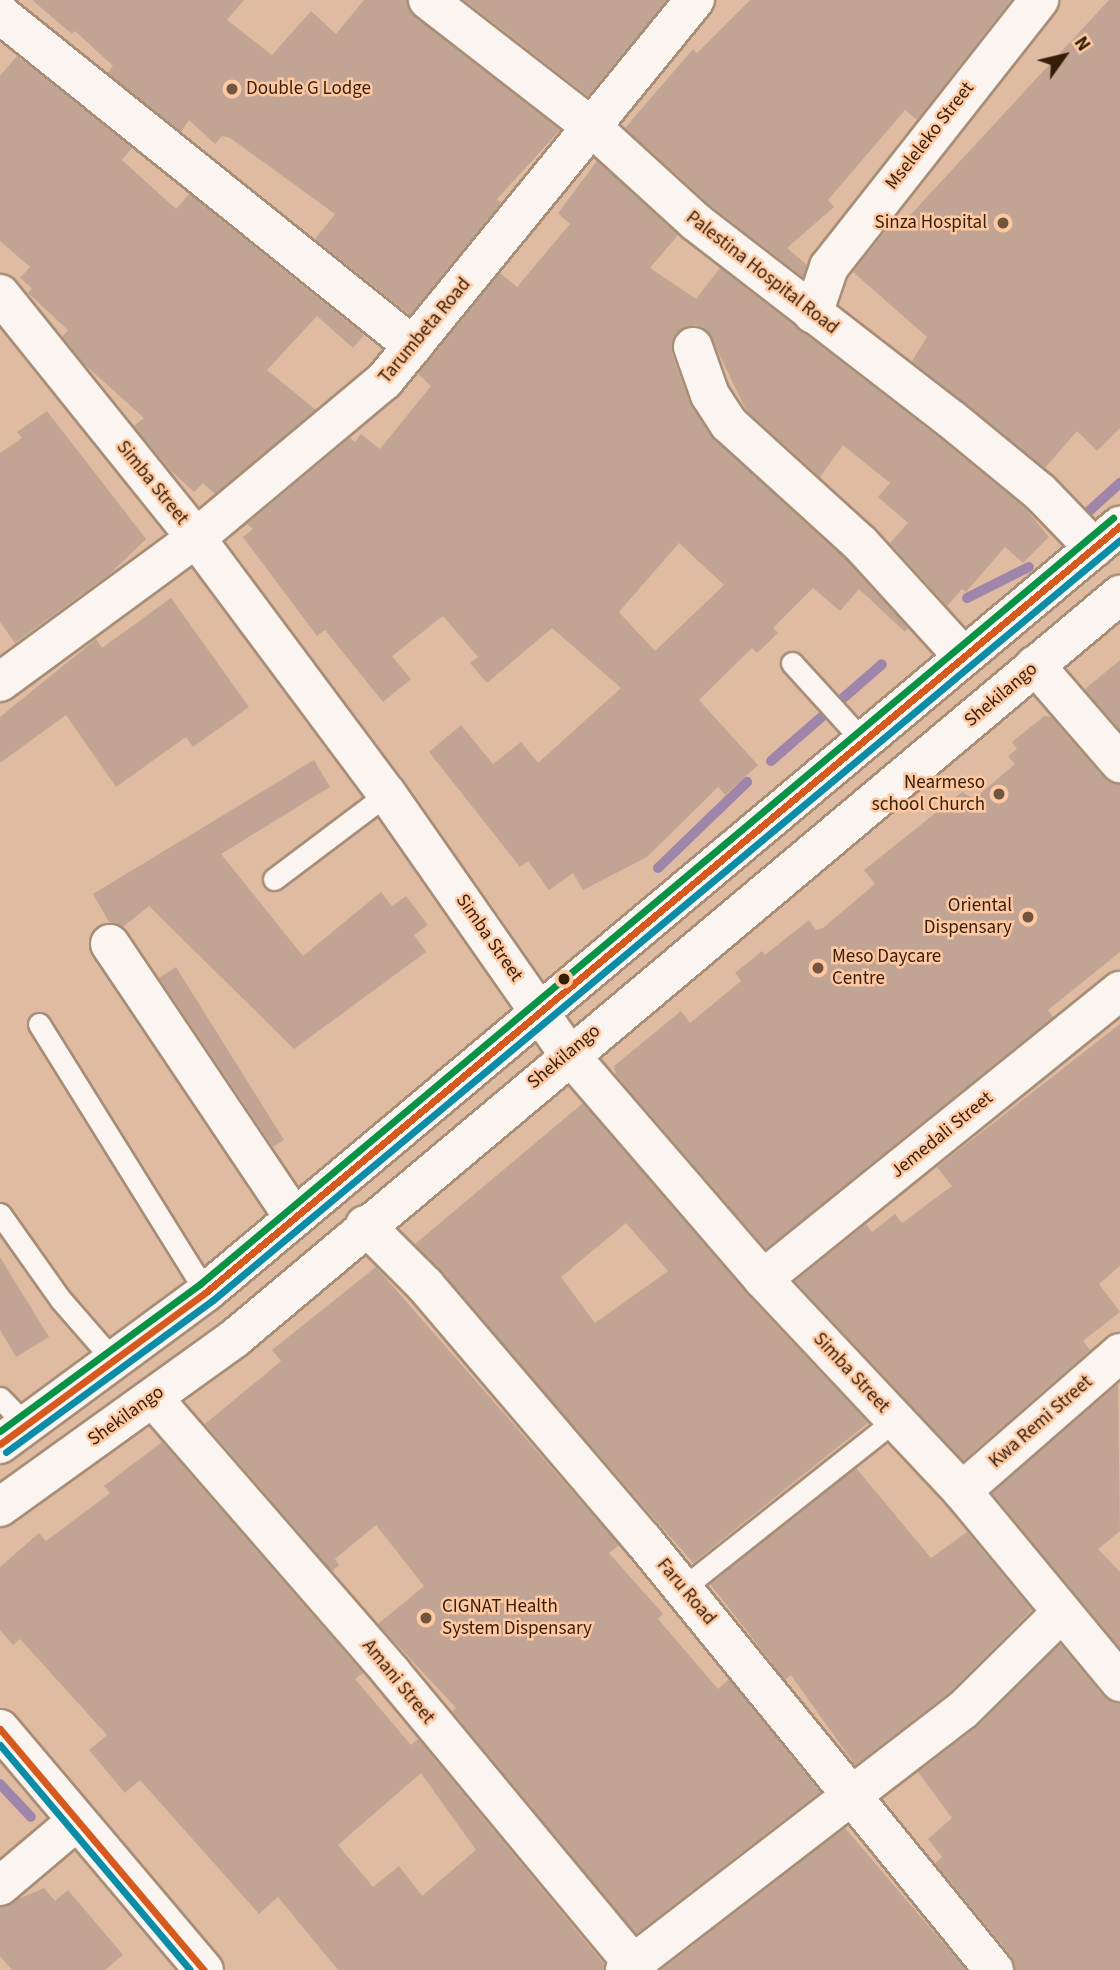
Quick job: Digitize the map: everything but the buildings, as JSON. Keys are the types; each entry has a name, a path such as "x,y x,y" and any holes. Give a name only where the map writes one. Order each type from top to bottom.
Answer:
{"street":[{"name":"Palestina Hospital Road","path":"428,0 593,128 696,222 1030,484 1107,537"},
{"name":"Tarumbeta Road","path":"0,682 196,538 384,381 695,0"},
{"name":"Mseleleko Street","path":"813,314 828,267 1039,0"},
{"path":"0,14 413,346"},
{"name":"Simba Street","path":"0,294 196,538 387,794 540,1009 568,1053 763,1279 962,1491 1059,1614 1120,1682"},
{"path":"693,347 710,395 729,424 861,544 963,656"},
{"path":"13,1435 206,1292 540,1009 1107,537"},
{"name":"Shekilango","path":"0,1507 234,1338 568,1053 1120,595"},
{"path":"1035,665 1120,763"},
{"path":"110,944 294,1218"},
{"name":"Jemedali Street","path":"763,1279 1120,991"},
{"name":"Faru Road","path":"365,1225 425,1285 684,1588 856,1795 994,1970"},
{"name":"Kwa Remi Street","path":"962,1491 1120,1353"},
{"name":"Amani Street","path":"153,1398 391,1672 632,1968"},
{"path":"632,1968 963,1710 1059,1614"},
{"path":"0,1729 204,1970"},
{"path":"0,1886 77,1821"}],"lane":[{"path":"792,663 862,740"},
{"path":"274,879 387,794"},
{"path":"39,1024 206,1292"},
{"path":"0,1214 61,1300 114,1361"},
{"path":"0,1398 13,1435"},
{"path":"684,1588 895,1420"}],"waterway":[{"path":"1078,521 1120,483"},
{"path":"967,598 1029,567"},
{"path":"771,761 882,664"},
{"path":"658,868 747,782"},
{"path":"0,1784 31,1817"}],"transit line":[{"path":"0,1431 200,1284 1113,518"},
{"path":"0,1444 206,1292 1120,526"},
{"path":"6,1452 213,1300 1120,540"},
{"path":"0,1729 204,1970"},
{"path":"0,1745 190,1970"}],"place":[{"name":"Double G Lodge","path":"232,89"},
{"name":"Sinza Hospital","path":"1003,223"},
{"name":"Nearmeso school Church","path":"999,794"},
{"name":"Oriental Dispensary","path":"1028,917"},
{"name":"Meso Daycare Centre","path":"818,968"},
{"name":"CIGNAT Health System Dispensary","path":"426,1618"}]}
